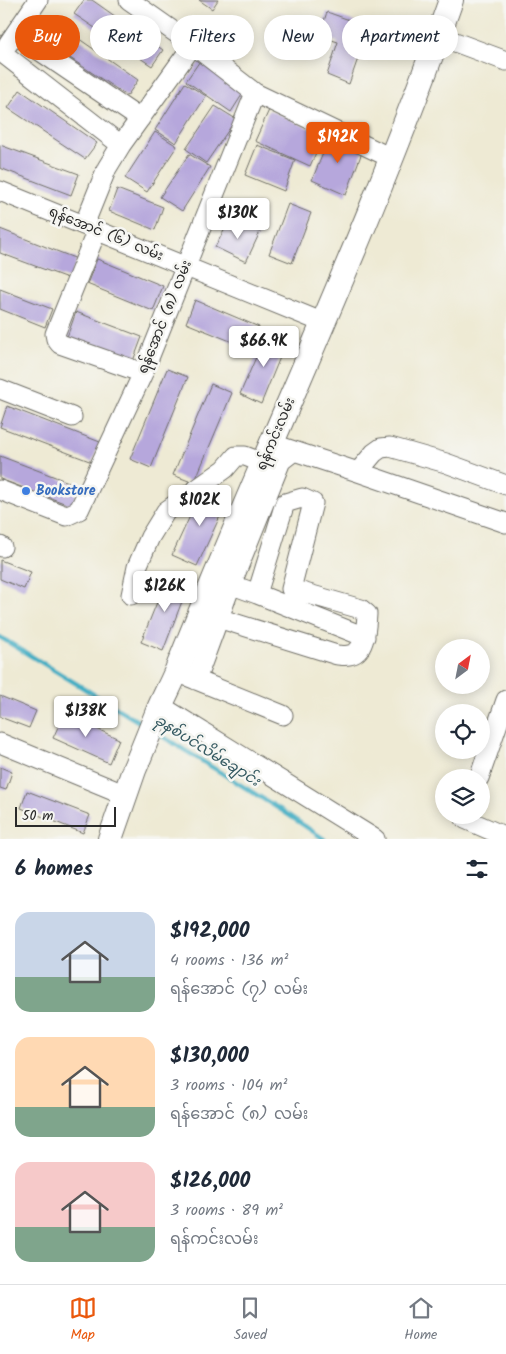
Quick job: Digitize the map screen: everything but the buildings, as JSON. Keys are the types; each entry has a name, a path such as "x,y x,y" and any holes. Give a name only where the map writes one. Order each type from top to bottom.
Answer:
{"main road":[{"name":"ရန်ကင်းလမ်း","path":"446,15 451,0"},
{"name":"ရန်ကင်းလမ်း","path":"111,839 154,721 186,676 223,582 267,453 324,323 430,60"}],"street":[{"path":"28,15 38,0"},
{"path":"130,0 171,30"},
{"path":"15,34 1,53 122,145"},
{"path":"458,43 506,61"},
{"path":"53,60 140,119"},
{"path":"143,373 60,344 55,334 107,168 181,60"},
{"path":"212,60 255,93 391,158"},
{"name":"ရန်အောင် (၈) လမ်း","path":"0,490 66,516 78,510 143,373 255,93"},
{"name":"ရန်အောင် (၆) လမ်း","path":"0,191 324,323"},
{"path":"0,389 72,417"},
{"path":"358,472 381,448 390,447 446,463 506,485"},
{"path":"283,715 186,676 218,618 223,582 281,461 294,451"},
{"path":"131,595 137,567 150,537 166,511 225,469 236,456 294,451 506,523"},
{"path":"259,587 285,504 302,498 313,503 291,589"},
{"path":"218,618 337,655 351,655 359,648 365,637 367,614 361,609 291,589 223,582"},
{"path":"259,587 365,637"},
{"path":"482,769 506,700"},
{"path":"154,721 375,839"},
{"path":"0,743 126,796"},
{"path":"476,824 506,837"}],"waterway":[{"name":"ခုနစ်ပင်လိမ်ချောင်း","path":"0,637 144,725"},
{"name":"ခုနစ်ပင်လိမ်ချောင်း","path":"157,733 324,839"}],"place":[{"name":"Bookstore","path":"26,491"}]}
